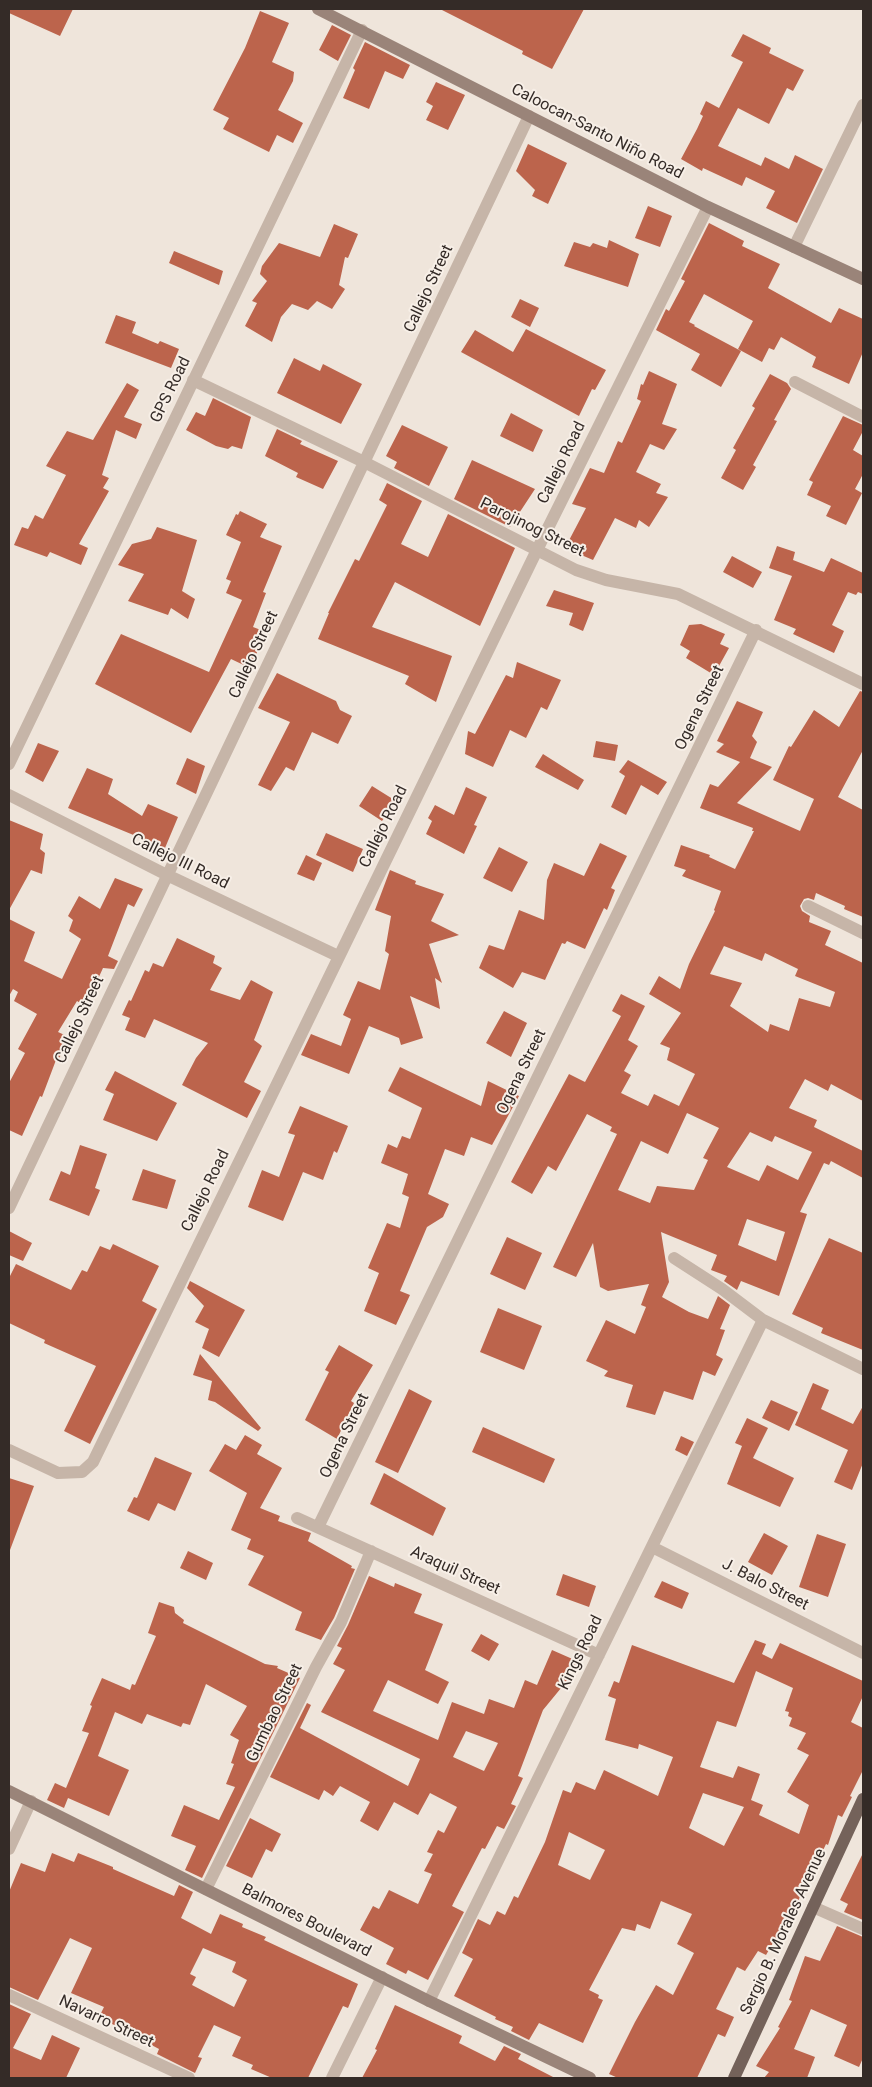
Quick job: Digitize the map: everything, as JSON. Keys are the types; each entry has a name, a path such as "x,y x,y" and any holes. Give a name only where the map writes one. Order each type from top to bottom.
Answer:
{"main road":[{"name":"Caloocan-Santo Niño Road","path":"318,9 708,208 863,279"},
{"name":"Balmores Boulevard","path":"9,1791 429,2001 590,2078"},
{"name":"Sergio B. Morales Avenue","path":"734,2078 863,1799"}],"street":[{"name":"GPS Road","path":"9,764 362,30"},
{"path":"794,247 863,105"},
{"name":"Callejo Street","path":"9,1208 529,116"},
{"name":"Callejo Road","path":"9,1450 58,1474 82,1472 93,1462 537,550 708,208"},
{"name":"Parojinog Street","path":"193,380 364,462 576,570 606,580 678,594 756,630 863,684"},
{"path":"795,382 863,417"},
{"name":"Ogena Street","path":"318,1528 756,630"},
{"name":"Callejo III Road","path":"9,795 167,875 338,956"},
{"path":"808,906 863,933"},
{"path":"674,1258 722,1289 763,1320 863,1369"},
{"name":"Kings Road","path":"429,2001 763,1320"},
{"name":"Araquil Street","path":"297,1518 599,1655"},
{"name":"J. Balo Street","path":"652,1547 863,1653"},
{"name":"Gumbao Street","path":"206,1889 311,1676 341,1622 371,1551"},
{"path":"9,1849 30,1801"},
{"path":"813,1907 863,1929"},
{"path":"332,2078 382,1977"},
{"name":"Navarro Street","path":"9,1995 189,2078"}],"building":[{"path":"9,9 73,9 60,36 9,13"},
{"path":"440,9 584,9 552,69 522,54 523,51"},
{"path":"260,11 289,23 272,62 294,72 293,81 278,110 303,123 293,143 277,135 269,152 223,129 229,118 213,110 245,48"},
{"path":"332,25 351,35 338,61 319,50"},
{"path":"743,34 771,48 769,53 804,70 793,91 787,88 769,124 738,108 718,146 761,166 765,157 789,169 795,155 823,169 797,223 766,208 775,191 746,177 742,186 703,168 702,171 681,159 703,116 700,114 706,101 719,108 743,62 731,56"},
{"path":"365,42 410,65 403,79 385,71 369,109 343,98 355,70 353,68"},
{"path":"436,82 465,95 448,130 426,120 433,106 426,102"},
{"path":"528,144 567,163 548,204 532,196 535,190 516,171"},
{"path":"648,206 672,216 660,247 635,238"},
{"path":"709,223 744,241 742,246 780,264 768,288 831,323 839,308 863,319 863,352 849,384 812,367 816,357 781,337 774,350 769,348 762,362 738,349 753,321 704,294 689,322 741,351 721,387 691,370 700,354 656,330 666,309 669,311 685,281 681,279"},
{"path":"334,224 358,234 348,258 345,257 339,285 345,289 332,309 317,301 308,310 292,304 281,317 272,342 245,326 257,303 252,301 267,281 260,274 262,266 279,243 320,257"},
{"path":"609,240 639,254 628,287 564,266 574,242 590,247 593,243 607,248"},
{"path":"174,251 223,271 219,285 169,263"},
{"path":"520,299 539,308 530,327 511,317"},
{"path":"116,315 136,322 132,333 158,344 160,341 179,349 171,368 105,343"},
{"path":"526,329 606,370 595,390 592,389 579,416 461,352 475,330 513,352"},
{"path":"294,358 320,371 323,364 362,384 341,424 277,393"},
{"path":"649,371 677,384 662,424 677,429 664,450 650,444 636,472 661,484 656,493 668,497 649,527 639,520 636,528 615,518 593,560 565,548 586,508 572,504 590,468 604,473 618,441 622,443 641,401 637,399 641,384 643,385"},
{"path":"770,374 787,383 791,389 774,420 777,421 753,465 756,467 743,490 721,478 736,450 733,448 755,408 752,406"},
{"path":"127,383 139,390 124,417 142,424 136,439 116,430 102,475 109,478 103,488 109,491 79,544 88,548 81,565 50,552 47,557 14,545 22,527 28,529 35,515 43,519 66,475 46,466 67,431 93,440"},
{"path":"213,398 251,417 242,449 232,446 228,449 216,446 186,430 196,412 205,416"},
{"path":"511,413 543,430 533,452 500,436"},
{"path":"843,416 863,425 863,431 853,450 863,456 863,474 855,489 862,493 846,525 826,516 831,506 807,495 813,482 809,480"},
{"path":"402,425 448,447 429,486 394,468 397,462 386,456"},
{"path":"277,429 302,441 300,444 338,461 323,489 296,477 298,473 265,456"},
{"path":"472,460 535,489 510,527 454,499"},
{"path":"387,483 422,501 401,544 428,557 448,514 515,548 480,626 395,582 372,627 452,656 436,702 405,684 409,676 318,639 328,613 355,559 359,561 387,505 379,500"},
{"path":"240,511 267,524 260,537 282,546 263,592 266,593 253,627 266,632 250,668 231,659 191,733 95,684 121,634 209,672 242,600 226,593 231,581 226,579 241,542 226,535 236,514 238,515"},
{"path":"157,527 197,540 182,591 195,599 188,619 171,608 168,615 128,601 144,574 118,565 132,544 151,539"},
{"path":"777,546 795,552 793,560 824,572 831,558 863,573 863,594 858,592 856,595 848,592 832,625 844,631 834,653 793,634 796,629 774,620 792,576 769,568"},
{"path":"732,556 762,572 753,588 723,572"},
{"path":"554,590 594,603 583,631 569,625 573,613 546,606"},
{"path":"701,624 725,634 720,644 729,648 714,675 686,658 690,651 680,645 689,625"},
{"path":"517,662 561,680 547,710 541,707 526,738 510,730 493,767 465,754 468,731 475,734 506,675 513,678"},
{"path":"277,673 336,701 340,710 352,716 338,744 312,732 294,771 286,767 271,791 258,785 290,722 258,708"},
{"path":"860,691 863,692 863,750 838,797 863,810 863,917 844,909 845,906 816,893 814,900 804,899 800,906 802,911 810,916 809,922 831,931 825,945 863,963 863,1101 831,1084 828,1091 805,1079 789,1108 817,1120 814,1127 863,1151 863,1178 831,1161 829,1165 824,1163 800,1212 807,1214 779,1296 741,1281 737,1290 724,1281 727,1276 711,1270 717,1255 661,1232 669,1282 662,1297 689,1312 708,1319 718,1296 730,1305 720,1329 725,1330 716,1355 723,1359 715,1376 703,1371 693,1400 664,1391 655,1415 626,1407 633,1385 604,1376 608,1371 586,1361 606,1320 635,1334 646,1307 641,1305 649,1284 608,1291 600,1287 593,1243 576,1277 553,1267 617,1134 610,1131 612,1127 587,1114 556,1171 548,1166 532,1194 511,1182 569,1074 585,1082 621,1016 612,1011 621,994 645,1006 628,1040 638,1046 624,1071 631,1075 621,1093 648,1106 654,1094 679,1106 695,1074 667,1060 670,1048 660,1044 681,1013 649,994 659,976 680,989 689,964 715,911 721,891 682,876 686,870 674,866 681,845 710,855 709,857 735,869 754,831 752,831 753,828 700,808 710,784 718,787 740,762 716,752 724,744 717,741 737,701 763,712 752,736 757,742 750,758 772,767 737,803 800,831 814,799 773,780 789,746 791,747 814,710 839,727","holes":["724,946 762,961 765,953 798,969 795,976 835,992 830,1007 799,998 789,1031 770,1024 768,1032 730,1006 742,983 710,974","687,1113 719,1128 703,1158 708,1160 694,1190 657,1186 650,1203 618,1190 641,1141 668,1154","750,1132 772,1142 775,1136 812,1152 798,1180 767,1165 759,1181 727,1167","747,1219 785,1232 776,1261 738,1245"]},
{"path":"596,741 618,745 615,761 593,757"},
{"path":"38,743 59,751 43,782 25,772"},
{"path":"543,754 584,780 578,790 535,767"},
{"path":"187,758 205,766 196,794 176,784"},
{"path":"628,760 667,782 658,795 641,785 626,815 611,807 625,776 619,772"},
{"path":"87,768 113,779 108,794 142,816 148,804 178,817 165,848 68,808"},
{"path":"372,786 396,801 382,821 359,806"},
{"path":"466,787 487,797 474,825 477,826 464,854 426,834 432,821 428,818 435,805 454,815"},
{"path":"9,820 43,834 40,849 45,853 42,874 31,870 9,910"},
{"path":"326,833 363,849 353,872 316,855"},
{"path":"600,843 627,856 611,888 615,890 607,910 604,908 585,949 567,941 565,944 562,943 545,980 522,972 513,988 479,968 489,945 504,950 519,910 544,920 547,880 554,863 584,876"},
{"path":"499,847 528,862 512,892 483,878"},
{"path":"306,855 322,863 314,881 297,874"},
{"path":"390,870 416,881 415,884 444,894 431,921 459,935 429,944 442,983 435,978 440,1009 410,996 423,1038 401,1045 399,1038 369,1026 349,1074 301,1055 311,1034 341,1046 351,1019 343,1015 358,981 380,990 389,954 385,951 391,916 375,910"},
{"path":"115,878 143,889 134,907 128,904 108,956 118,961 114,969 103,968 92,992 89,990 82,1004 77,1001 58,1032 69,1037 58,1061 56,1060 42,1097 40,1096 22,1136 9,1130 9,1083 25,1053 18,1049 37,1014 14,1001 18,992 13,989 9,996 9,919 35,932 24,961 62,979 81,939 69,931 73,920 68,916 79,896 100,909"},
{"path":"177,938 215,956 213,963 222,968 210,990 240,1000 251,980 273,992 254,1040 262,1046 244,1082 261,1091 247,1118 182,1085 196,1058 208,1043 154,1019 145,1038 125,1030 130,1018 122,1015 129,1000 131,1001 145,970 149,972 153,963 163,967"},
{"path":"504,1011 527,1023 511,1057 486,1043"},
{"path":"400,1067 481,1106 488,1081 519,1096 492,1145 471,1137 464,1156 445,1149 428,1194 449,1204 443,1217 427,1227 400,1291 410,1295 396,1325 364,1311 379,1273 368,1268 387,1223 400,1228 409,1197 402,1194 408,1174 381,1163 388,1144 397,1148 402,1136 410,1139 422,1108 388,1091"},
{"path":"115,1071 177,1103 157,1141 103,1120 114,1094 105,1090"},
{"path":"300,1106 348,1126 337,1153 334,1151 323,1180 303,1172 283,1221 248,1207 262,1170 279,1177 295,1135 288,1133"},
{"path":"80,1145 107,1154 95,1188 100,1190 89,1216 49,1200 61,1171 70,1175"},
{"path":"143,1169 176,1180 167,1209 132,1200"},
{"path":"9,1231 32,1243 23,1261 9,1255"},
{"path":"507,1237 542,1253 525,1290 490,1274"},
{"path":"829,1238 863,1253 863,1350 821,1333 823,1328 792,1314"},
{"path":"113,1244 159,1266 142,1301 157,1309 90,1444 64,1431 96,1366 44,1343 45,1340 9,1323 9,1278 16,1264 71,1290 82,1270 87,1272 100,1246 110,1250"},
{"path":"190,1281 245,1310 219,1357 202,1348 209,1329 195,1322 204,1306 187,1288"},
{"path":"498,1308 542,1326 524,1370 480,1352"},
{"path":"339,1345 373,1365 351,1401 354,1403 337,1439 305,1420 329,1372 325,1370"},
{"path":"200,1354 261,1428 258,1431 215,1402 208,1400 212,1381 193,1375"},
{"path":"813,1383 829,1390 821,1409 853,1424 863,1406 863,1463 852,1490 834,1482 848,1450 795,1425"},
{"path":"409,1389 432,1401 398,1473 375,1462"},
{"path":"771,1400 798,1412 789,1431 762,1418"},
{"path":"747,1418 768,1428 753,1458 794,1478 780,1507 727,1484 742,1446 735,1443"},
{"path":"483,1427 555,1459 544,1483 472,1452"},
{"path":"245,1435 262,1445 257,1454 282,1468 260,1508 280,1516 278,1521 311,1533 308,1541 355,1569 334,1618 321,1640 295,1630 302,1612 248,1585 264,1556 247,1549 251,1539 231,1530 247,1493 209,1471 225,1444 236,1450"},
{"path":"681,1436 694,1442 687,1456 675,1450"},
{"path":"155,1457 192,1473 175,1511 158,1503 149,1521 127,1511 134,1497 137,1498"},
{"path":"384,1473 446,1508 433,1536 370,1504"},
{"path":"9,1478 34,1486 10,1550 9,1549"},
{"path":"764,1533 788,1546 772,1575 748,1562"},
{"path":"817,1534 846,1544 828,1597 799,1587"},
{"path":"188,1551 213,1563 206,1580 180,1568"},
{"path":"563,1574 596,1586 589,1607 556,1595"},
{"path":"369,1576 394,1587 395,1583 422,1594 414,1613 443,1624 425,1670 449,1682 438,1704 388,1680 373,1711 438,1740 452,1702 484,1714 489,1699 514,1708 525,1680 537,1685 552,1650 577,1661 568,1683 566,1682 543,1710 518,1776 523,1778 511,1804 516,1806 504,1829 497,1826 485,1849 482,1848 455,1900 452,1906 464,1912 428,1980 408,1970 406,1974 386,1964 394,1948 360,1930 373,1906 379,1909 389,1890 418,1904 432,1874 424,1871 433,1854 427,1852 438,1830 444,1833 457,1807 430,1793 418,1815 394,1802 378,1831 360,1821 370,1802 340,1786 333,1796 324,1790 319,1800 270,1777 307,1703 311,1705 300,1728 408,1786 420,1759 321,1712 345,1670 333,1664 342,1648 337,1646","holes":["466,1731 498,1743 484,1771 453,1757"]},
{"path":"662,1581 689,1593 682,1609 654,1597"},
{"path":"159,1602 174,1607 175,1613 184,1620 183,1623 265,1664 278,1666 277,1668 300,1678 202,1878 185,1870 196,1846 171,1836 184,1805 219,1820 235,1787 226,1784 234,1764 231,1763 239,1740 230,1735 247,1706 206,1684 190,1725 183,1723 181,1727 147,1714 142,1724 115,1712 98,1756 129,1770 109,1816 68,1798 64,1808 47,1800 55,1783 66,1788 89,1733 82,1731 92,1706 90,1705 102,1678 130,1690 132,1684 135,1685 156,1636 148,1633"},
{"path":"481,1634 499,1644 489,1661 471,1651"},
{"path":"755,1640 766,1644 762,1654 772,1659 780,1643 863,1681 863,1696 851,1722 863,1728 863,1770 842,1817 838,1815 828,1845 826,1844 812,1874 810,1873 791,1918 788,1917 766,1955 758,1951 745,1971 737,1967 716,2009 734,2017 725,2037 718,2034 697,2078 618,2078 609,2074 656,1985 673,1995 694,1953 677,1944 692,1914 661,1901 650,1929 637,1924 635,1931 622,1928 589,1990 599,1995 598,1998 603,2000 583,2043 539,2023 529,2040 511,2031 513,2027 495,2019 496,2017 454,1996 473,1959 462,1953 478,1919 490,1925 497,1911 505,1915 514,1896 518,1898 545,1842 563,1790 571,1793 576,1782 595,1790 604,1770 658,1796 673,1757 639,1744 638,1749 605,1740 616,1699 608,1696 614,1681 619,1683 632,1645 734,1683","holes":["756,1671 793,1688 785,1711 789,1712 788,1716 792,1718 789,1726 806,1733 797,1749 809,1755 787,1792 809,1805 799,1834 759,1815 763,1805 751,1800 760,1774 738,1766 733,1778 700,1767 717,1721 736,1727","703,1793 744,1807 724,1846 689,1828","569,1832 605,1850 590,1880 558,1865"]},
{"path":"250,1818 281,1834 272,1852 266,1849 252,1878 226,1866"},
{"path":"52,1853 74,1862 78,1853 113,1867 113,1869 174,1896 179,1885 193,1892 181,1918 211,1934 220,1914 243,1924 242,1927 266,1937 264,1940 358,1984 348,2008 343,2006 308,2078 272,2078 251,2069 253,2065 232,2056 241,2037 214,2025 198,2057 202,2058 195,2073 157,2054 159,2049 99,2017 104,2007 71,1993 92,1948 70,1938 38,2000 9,1987 9,1892 21,1863 45,1872","holes":["203,1948 236,1962 232,1972 247,1980 234,2007 192,1985 196,1977 190,1974"]},
{"path":"863,1853 863,1920 844,1912 848,1904 840,1900"},
{"path":"837,1926 863,1937 863,2058 859,2067 834,2056 847,2025 811,2009 794,2049 815,2057 807,2078 764,2078 769,2072 756,2066 780,2028 778,2027 792,2001 789,2000 805,1956 820,1961"},
{"path":"9,2004 31,2014 13,2048 41,2060 52,2035 80,2048 66,2078 9,2078"},
{"path":"395,2005 462,2036 459,2043 495,2061 504,2046 521,2054 518,2059 555,2078 362,2078 377,2050 375,2049"}]}
